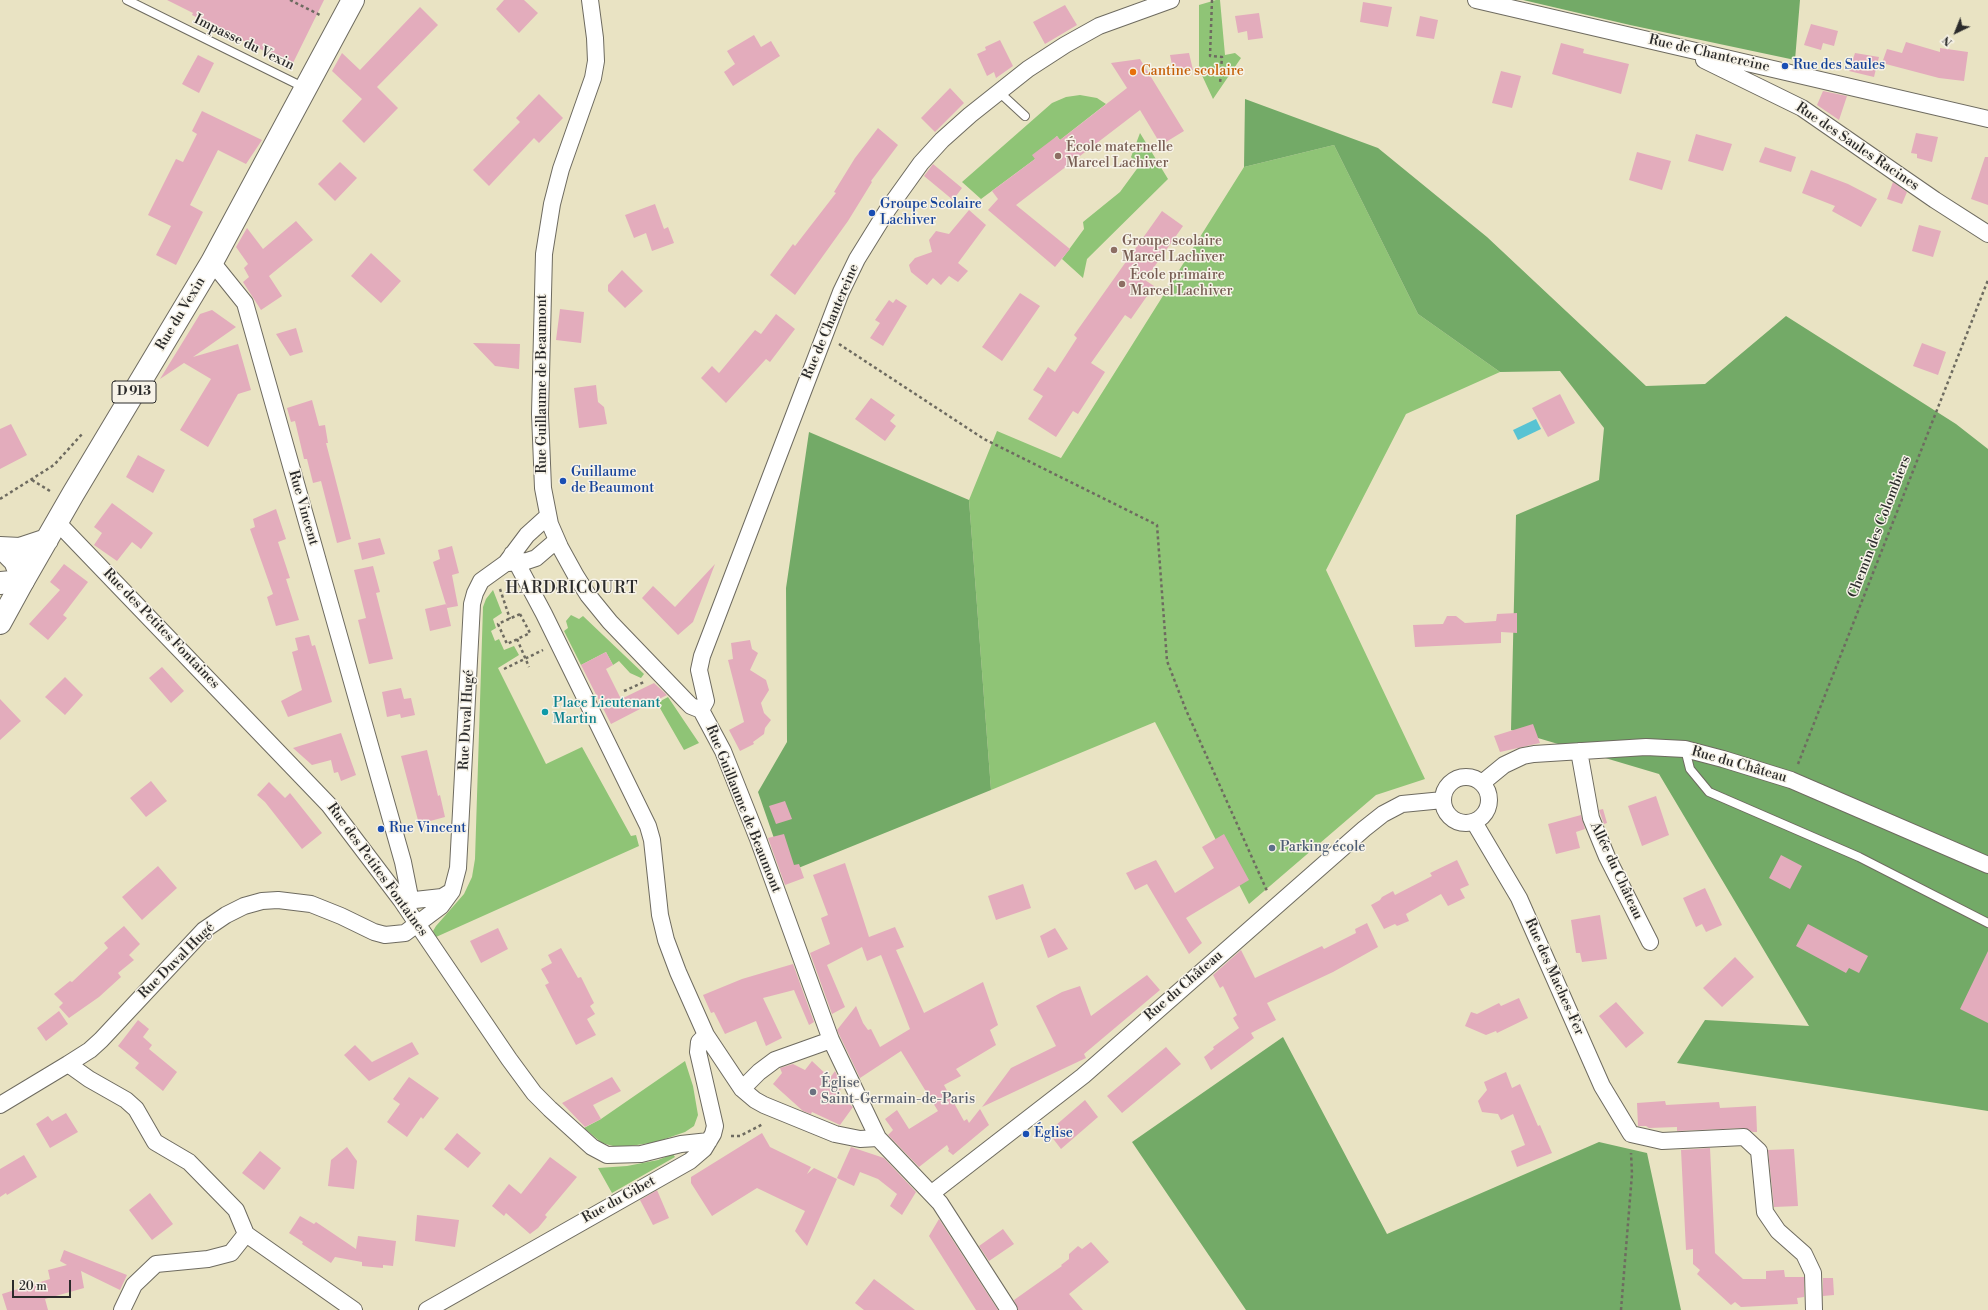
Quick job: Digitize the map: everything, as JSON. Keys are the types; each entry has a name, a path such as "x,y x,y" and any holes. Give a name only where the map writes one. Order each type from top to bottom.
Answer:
{"main road":[{"name":"Rue du Vexin","path":"0,623 52,531 212,262 353,0"},
{"path":"2,549 20,549 52,531"},
{"path":"0,584 24,581 15,561 2,549"}],"street":[{"name":"Rue Guillaume de Beaumont","path":"590,0 595,38 596,61 593,78 562,169 552,204 544,254 540,414 543,482 548,516 557,540 588,595 610,622 686,702 701,710 723,751 758,839 831,1040 878,1138 932,1193 1009,1310"},
{"name":"Rue de Chantereine","path":"701,710 706,701 699,670 702,656 824,333 841,292 857,259 888,208 913,174 942,140 999,92 1040,61 1100,26 1171,0"},
{"name":"Rue de Chantereine","path":"1476,0 1988,119"},
{"name":"Rue des Saules Racines","path":"1678,47 1802,108 1935,200 1988,234"},
{"name":"Rue Vincent","path":"212,262 246,303 403,862 409,892 403,903"},
{"name":"Rue Duval Hugé","path":"0,1105 90,1050 204,930 226,915 244,906 262,901 278,900 311,904 341,916 374,932 385,935 405,933 441,906 452,891 458,868 472,604 481,581 507,563 526,535 548,516"},
{"name":"Rue des Petites Fontaines","path":"52,531 329,805 403,903 509,1059 534,1092 592,1147 607,1155 616,1156 641,1154 680,1144 709,1141"},
{"path":"557,540 536,558 507,563 537,601 648,826 652,840 660,915 666,940 678,972 706,1035 742,1089 764,1105 835,1134 860,1140 878,1138"},
{"name":"Rue du Château","path":"1482,783 1504,765 1523,756 1646,747 1685,749 1791,780 1988,865"},
{"name":"Allée du Château","path":"1579,751 1591,818 1607,857 1650,942"},
{"path":"1470,777 1482,783 1488,794 1489,804 1484,814 1474,822 1462,823 1452,818 1446,810 1443,800 1448,786 1460,778 1470,777"},
{"name":"Rue du Château","path":"932,1193 1083,1076 1364,829 1388,811 1402,804 1412,801 1443,800"},
{"name":"Rue des Maches-Fer","path":"1474,822 1519,898 1602,1086 1630,1134"},
{"path":"403,903 442,897 452,891"},
{"name":"Rue du Gibet","path":"427,1310 690,1161 700,1153 709,1141 715,1126 698,1052 699,1042 706,1035"},
{"path":"742,1089 759,1072 775,1060 831,1040"},
{"path":"68,1064 88,1079 126,1100 136,1109 155,1142 190,1162 236,1210 246,1234 354,1310"},
{"path":"1630,1134 1662,1141 1744,1137 1759,1151 1765,1212 1778,1231 1804,1254 1813,1273 1814,1310"},
{"path":"122,1310 134,1284 156,1264 208,1259 231,1253 246,1234"}],"lane":[{"name":"Impasse du Vexin","path":"127,0 306,89"},
{"path":"999,92 1025,116"},
{"path":"1685,749 1690,769 1709,792 1859,857 1988,923"}],"path":[{"path":"290,0 340,25"},
{"path":"1212,0 1210,56 1222,57 1220,84"},
{"name":"Chemin des Colombiers","path":"1791,780 1988,280"},
{"path":"824,333 984,438 1157,525 1167,661 1186,710 1274,908"},
{"path":"0,500 54,465 86,431 113,428"},
{"path":"32,480 50,491"},
{"path":"507,563 510,619"},
{"path":"537,601 576,576"},
{"path":"520,614 530,633 507,644 498,624 510,619 520,614"},
{"path":"517,639 529,667"},
{"path":"504,669 558,643"},
{"path":"740,1136 766,1122"},
{"path":"1621,1310 1632,1174 1630,1134"}],"green space":[{"path":"1220,0 1225,55 1235,53 1241,58 1213,99 1199,69 1199,5"},
{"path":"1523,0 1800,0 1795,60 1630,25"},
{"path":"1080,95 1097,98 1106,104 1060,140 1057,136 1035,159 981,199 962,182 1052,103 1066,97"},
{"path":"1245,99 1378,148 1487,237 1646,386 1705,384 1786,316 1956,424 1988,449 1988,1111 1677,1063 1705,1020 1809,1026 1659,774 1511,730 1516,515 1599,480 1604,428 1560,371 1500,372 1418,314 1334,145 1244,167"},
{"path":"1140,133 1168,179 1087,259 1083,278 1062,259 1084,229 1083,222 1120,192 1139,166 1131,157"},
{"path":"1334,145 1418,314 1500,372 1406,414 1326,570 1425,779 1376,795 1249,904 1155,722 991,790 969,500 997,431 1061,458 1244,167"},
{"path":"809,432 969,500 991,790 786,873 758,792 787,742 786,588"},
{"path":"493,590 502,613 493,619 496,628 491,631 495,641 499,639 504,650 514,646 519,655 498,668 546,764 582,747 631,836 636,835 639,846 436,937 433,931 436,926 464,894 472,877 475,859 483,607 486,599"},
{"path":"571,615 579,619 583,616 644,674 641,678 630,673 619,661 613,665 606,652 581,665 564,631 568,628 566,621"},
{"path":"668,697 699,743 684,750 657,703"},
{"path":"1283,1037 1387,1234 1599,1142 1647,1153 1681,1310 1246,1310 1132,1142"},
{"path":"685,1061 693,1086 698,1115 694,1126 685,1132 656,1142 624,1147 602,1143 584,1128 601,1119"},
{"path":"673,1154 675,1157 612,1193 598,1168 627,1166 658,1160"}],"water":[{"path":"1536,419 1541,429 1518,440 1513,430"}],"building":[{"path":"167,0 324,0 292,65 192,15 193,13"},
{"path":"504,0 524,0 538,13 519,33 496,9"},
{"path":"1363,2 1392,7 1388,27 1360,22"},
{"path":"1065,5 1077,25 1045,44 1033,22"},
{"path":"420,7 438,25 377,87 398,108 364,143 342,121 362,99 332,71 342,53 360,70"},
{"path":"1259,13 1263,38 1248,40 1247,31 1238,33 1235,16"},
{"path":"1420,16 1438,20 1434,39 1416,36"},
{"path":"1811,24 1838,31 1834,46 1823,43 1821,50 1804,45"},
{"path":"754,35 761,47 771,41 780,56 733,86 724,72 735,64 727,51"},
{"path":"1000,40 1013,66 996,78 994,72 987,76 977,54 986,50 985,47"},
{"path":"1906,42 1940,52 1940,48 1968,52 1964,81 1939,78 1882,63 1887,49 1902,53"},
{"path":"1561,43 1584,49 1583,53 1629,64 1621,94 1552,74"},
{"path":"1189,53 1193,70 1174,74 1170,55"},
{"path":"1855,53 1879,57 1874,77 1849,71"},
{"path":"198,55 214,63 199,93 182,84"},
{"path":"1140,59 1184,131 1161,145 1140,110 1016,205 1070,249 1055,267 988,210 998,199 992,191 1035,159 1032,155 1057,136 1060,140 1127,88 1111,63"},
{"path":"1501,71 1521,76 1512,108 1492,103"},
{"path":"950,88 964,103 935,132 921,118"},
{"path":"1823,91 1847,96 1839,120 1817,105"},
{"path":"539,94 563,118 539,143 534,138 489,186 473,170 520,122 516,118"},
{"path":"202,111 262,140 246,164 218,150 190,205 203,212 176,265 156,255 171,226 148,215 176,159 183,162 197,134 192,131"},
{"path":"878,128 898,145 871,181 872,182 848,221 795,295 770,275 793,244 795,246 836,193 834,192 855,158"},
{"path":"1916,133 1938,137 1932,162 1917,158 1917,154 1911,153"},
{"path":"1696,134 1732,144 1723,171 1688,161"},
{"path":"1765,147 1796,157 1791,172 1759,162"},
{"path":"1637,152 1671,161 1662,190 1629,180"},
{"path":"1985,157 1988,157 1988,205 1971,199"},
{"path":"340,162 357,178 335,201 318,184"},
{"path":"933,164 962,188 953,200 924,176"},
{"path":"1811,170 1848,184 1877,199 1861,227 1832,211 1835,206 1802,193"},
{"path":"1893,182 1907,192 1902,204 1887,199"},
{"path":"655,204 664,229 668,227 674,243 652,251 646,233 634,238 625,215"},
{"path":"969,210 986,225 958,263 968,271 958,282 949,276 941,285 933,278 927,285 911,272 909,265 915,258 932,252 929,240 936,231 949,234"},
{"path":"1162,211 1183,226 1145,280 1154,286 1131,319 1125,315 1091,363 1105,372 1078,414 1073,411 1056,437 1028,419 1043,396 1033,390 1048,367 1055,372 1077,338 1074,335"},
{"path":"296,221 313,240 269,276 282,296 261,310 243,282 249,277 244,268 248,264 236,247 247,228 263,249"},
{"path":"1919,225 1941,231 1933,257 1912,251"},
{"path":"371,253 401,281 381,303 351,276"},
{"path":"622,270 643,291 625,308 608,291 608,285"},
{"path":"1020,293 1040,306 1002,361 982,347"},
{"path":"896,299 907,306 883,346 870,338 880,323 875,320 889,300 893,303"},
{"path":"560,309 584,312 581,343 556,340"},
{"path":"212,310 236,327 193,357 238,344 251,390 238,394 208,447 180,430 211,379 184,363 160,379 200,314"},
{"path":"776,314 795,329 770,362 766,359 726,403 701,378 712,366 719,373 755,330 761,334"},
{"path":"296,328 303,352 290,356 276,334"},
{"path":"473,343 520,344 519,369 495,366"},
{"path":"1922,343 1946,352 1938,375 1913,366"},
{"path":"596,385 598,402 604,407 607,424 579,428 574,388"},
{"path":"1560,394 1575,423 1548,437 1532,408"},
{"path":"871,398 895,415 890,421 896,426 885,441 855,419"},
{"path":"312,400 319,426 325,425 328,443 326,443 351,539 337,543 321,481 313,483 307,459 304,459 295,421 291,422 287,408"},
{"path":"11,424 27,455 0,469 0,429"},
{"path":"138,455 165,470 153,493 126,477"},
{"path":"112,503 153,533 141,549 132,542 117,561 94,545 102,533 94,527"},
{"path":"276,509 286,539 278,542 290,578 286,579 299,620 276,626 267,597 273,594 250,529 255,527 253,519"},
{"path":"380,538 385,554 362,560 358,543"},
{"path":"452,546 459,573 452,575 458,606 447,608 433,562 440,559 438,550"},
{"path":"64,564 88,582 63,615 67,618 48,640 29,624 60,590 50,582"},
{"path":"715,564 693,622 678,635 642,598 653,586 675,607"},
{"path":"373,566 380,592 376,593 393,659 369,664 358,620 366,618 354,570"},
{"path":"446,604 451,626 430,631 425,609"},
{"path":"1517,613 1517,633 1501,632 1501,643 1415,647 1413,625 1443,624 1447,616 1456,616 1465,623 1496,621 1497,614"},
{"path":"309,635 312,646 315,645 332,702 288,717 281,701 302,690 292,652 298,650 295,638"},
{"path":"750,640 752,649 758,653 750,670 766,680 769,690 761,703 764,713 771,720 765,728 764,734 753,742 754,744 740,751 729,730 744,722 728,660 733,659 731,643"},
{"path":"606,652 613,665 606,669 621,699 654,683 667,695 611,724 581,665"},
{"path":"162,667 184,691 171,703 149,678"},
{"path":"65,677 83,695 65,715 45,697"},
{"path":"401,688 404,699 411,698 415,715 401,718 400,714 387,717 382,692"},
{"path":"0,699 21,721 0,740"},
{"path":"1533,724 1540,743 1500,752 1494,736"},
{"path":"341,733 356,775 341,781 338,772 334,773 331,760 312,765 293,748"},
{"path":"427,750 438,796 440,795 445,817 419,824 401,756"},
{"path":"151,781 167,801 146,817 130,798"},
{"path":"269,782 285,798 290,793 322,833 302,849 265,802 257,795"},
{"path":"1656,796 1669,835 1642,846 1628,806"},
{"path":"785,801 792,819 776,824 769,806"},
{"path":"1603,809 1607,823 1604,824 1599,810"},
{"path":"1581,815 1585,829 1576,832 1580,848 1556,854 1548,824"},
{"path":"784,834 794,865 799,864 804,878 785,885 768,838"},
{"path":"1224,834 1249,880 1186,918 1202,943 1189,954 1147,884 1135,890 1126,873 1156,860 1175,893 1214,868 1202,847"},
{"path":"1781,855 1802,866 1790,889 1769,878"},
{"path":"1457,860 1469,885 1460,889 1465,898 1448,906 1441,894 1406,914 1409,921 1397,926 1395,924 1384,929 1371,905 1393,891 1395,895 1432,876 1430,873"},
{"path":"845,863 869,937 895,927 904,947 896,950 924,1013 983,982 998,1025 990,1030 996,1045 956,1069 961,1076 944,1085 964,1121 967,1119 969,1123 980,1109 989,1125 953,1155 948,1151 949,1149 947,1145 919,1167 888,1135 893,1130 885,1119 897,1110 909,1129 938,1111 901,1051 860,1078 837,1030 856,1006 863,1023 868,1030 871,1029 880,1047 910,1029 881,955 867,961 862,947 827,965 845,1007 832,1014 810,953 830,944 821,918 828,915 813,875"},
{"path":"158,866 177,888 142,920 122,897"},
{"path":"1023,884 1031,908 996,920 988,896"},
{"path":"1705,888 1722,925 1706,932 1702,924 1696,927 1683,898"},
{"path":"1600,915 1607,959 1582,962 1580,953 1576,953 1571,920"},
{"path":"1367,923 1378,947 1333,972 1267,1003 1276,1020 1251,1033 1254,1038 1211,1070 1204,1057 1214,1049 1213,1047 1239,1028 1233,1018 1237,1015 1223,986 1220,988 1213,975 1241,950 1255,978 1322,946 1324,949 1356,933 1355,929"},
{"path":"1808,924 1868,956 1859,973 1849,968 1846,973 1796,946"},
{"path":"124,926 140,944 129,955 134,960 118,973 121,977 99,997 69,1018 59,1007 63,1003 54,994 70,981 72,982 108,948 104,943"},
{"path":"498,928 508,949 481,963 470,941"},
{"path":"1055,928 1068,949 1048,958 1040,936"},
{"path":"561,948 578,978 581,977 594,1003 590,1006 595,1014 587,1019 596,1035 576,1045 545,985 549,983 541,969 552,963 548,955"},
{"path":"1988,951 1988,1023 1960,1009"},
{"path":"1735,957 1754,977 1722,1007 1703,988"},
{"path":"793,964 814,1022 809,1025 794,990 763,998 782,1038 766,1046 756,1021 725,1034 714,1012 711,1013 703,995 742,979"},
{"path":"1147,975 1160,990 1084,1054 1086,1058 982,1107 1011,1068 1056,1046 1036,1006 1062,992 1080,986 1091,1016"},
{"path":"1519,998 1528,1018 1497,1033 1496,1031 1486,1035 1465,1026 1471,1012 1477,1014 1499,1003 1501,1006"},
{"path":"1616,1002 1644,1033 1626,1048 1599,1016"},
{"path":"59,1011 68,1024 46,1041 37,1028"},
{"path":"138,1020 149,1029 143,1037 152,1045 149,1049 177,1072 163,1091 135,1068 139,1063 118,1046"},
{"path":"412,1042 419,1054 369,1081 344,1055 355,1045 372,1062"},
{"path":"1166,1047 1181,1064 1122,1113 1107,1096"},
{"name":"Église Saint-Germain-de-Paris","path":"812,1061 830,1078 835,1071 843,1088 835,1093 853,1107 840,1125 812,1112 811,1114 803,1111 773,1084 782,1073 780,1068 793,1064 805,1070"},
{"path":"1506,1072 1512,1088 1520,1084 1538,1126 1540,1125 1552,1153 1517,1167 1511,1151 1525,1145 1513,1114 1501,1120 1498,1114 1482,1112 1478,1101 1487,1090 1484,1082"},
{"path":"409,1077 439,1098 423,1119 421,1117 407,1137 387,1122 400,1104 393,1099"},
{"path":"612,1077 621,1091 593,1105 601,1119 585,1127 562,1103"},
{"path":"1085,1100 1098,1117 1061,1149 1048,1132"},
{"path":"1665,1101 1666,1105 1719,1102 1720,1108 1756,1106 1757,1132 1744,1128 1677,1131 1677,1127 1649,1128 1646,1126 1638,1126 1637,1103"},
{"path":"66,1113 78,1132 50,1148 36,1124 48,1116 52,1121"},
{"path":"457,1133 481,1153 468,1168 444,1149"},
{"path":"762,1133 770,1147 811,1167 807,1174 814,1168 837,1179 807,1246 795,1231 805,1211 757,1188 712,1216 691,1183 691,1177"},
{"path":"347,1147 357,1161 354,1189 328,1186 331,1160"},
{"path":"851,1147 884,1158 916,1192 902,1215 890,1206 897,1194 878,1179 860,1172 854,1186 837,1178"},
{"path":"1710,1148 1715,1253 1743,1279 1766,1279 1766,1271 1784,1270 1785,1277 1804,1277 1804,1297 1797,1298 1798,1304 1741,1307 1735,1302 1731,1305 1697,1274 1700,1270 1693,1264 1693,1249 1686,1250 1681,1150"},
{"path":"1794,1149 1798,1206 1774,1207 1768,1150"},
{"path":"260,1151 281,1168 264,1190 242,1173"},
{"path":"24,1155 37,1177 7,1195 6,1193 0,1197 0,1169"},
{"path":"550,1157 577,1177 545,1215 547,1217 538,1228 530,1234 506,1213 504,1216 492,1206 509,1184 521,1194"},
{"path":"657,1190 669,1218 653,1225 640,1200"},
{"path":"150,1193 173,1224 152,1240 129,1210"},
{"path":"417,1215 459,1220 455,1247 415,1241"},
{"path":"300,1216 314,1224 316,1222 356,1249 358,1236 396,1241 393,1266 383,1265 383,1268 362,1266 362,1262 335,1257 331,1263 302,1244 303,1242 289,1233"},
{"path":"939,1219 998,1310 976,1310 929,1236"},
{"path":"1003,1229 1014,1244 989,1261 979,1246"},
{"path":"1091,1242 1109,1262 1069,1294 1083,1310 1018,1310 1014,1300 1062,1266 1061,1265 1069,1259 1069,1254 1078,1246 1082,1249"},
{"path":"64,1250 127,1275 120,1290 81,1271 84,1288 45,1299 48,1310 7,1310 2,1294 50,1279 48,1270 67,1265 60,1261"},
{"path":"1823,1278 1833,1278 1834,1295 1823,1296"},
{"path":"874,1279 915,1310 864,1310 855,1303"}],"place":[{"name":"Rue des Saules","path":"1785,66"},
{"name":"Cantine scolaire","path":"1133,72"},
{"name":"École maternelle Marcel Lachiver","path":"1058,156"},
{"name":"Groupe Scolaire Lachiver","path":"872,213"},
{"name":"Groupe scolaire Marcel Lachiver","path":"1114,250"},
{"name":"École primaire Marcel Lachiver","path":"1122,284"},
{"name":"Guillaume de Beaumont","path":"563,481"},
{"name":"Place Lieutenant Martin","path":"545,712"},
{"name":"Rue Vincent","path":"381,829"},
{"name":"Parking école","path":"1272,848"},
{"name":"Église Saint-Germain-de-Paris","path":"813,1092"},
{"name":"Église","path":"1026,1134"}],"district":[{"name":"HARDRICOURT","path":"572,589"}]}
